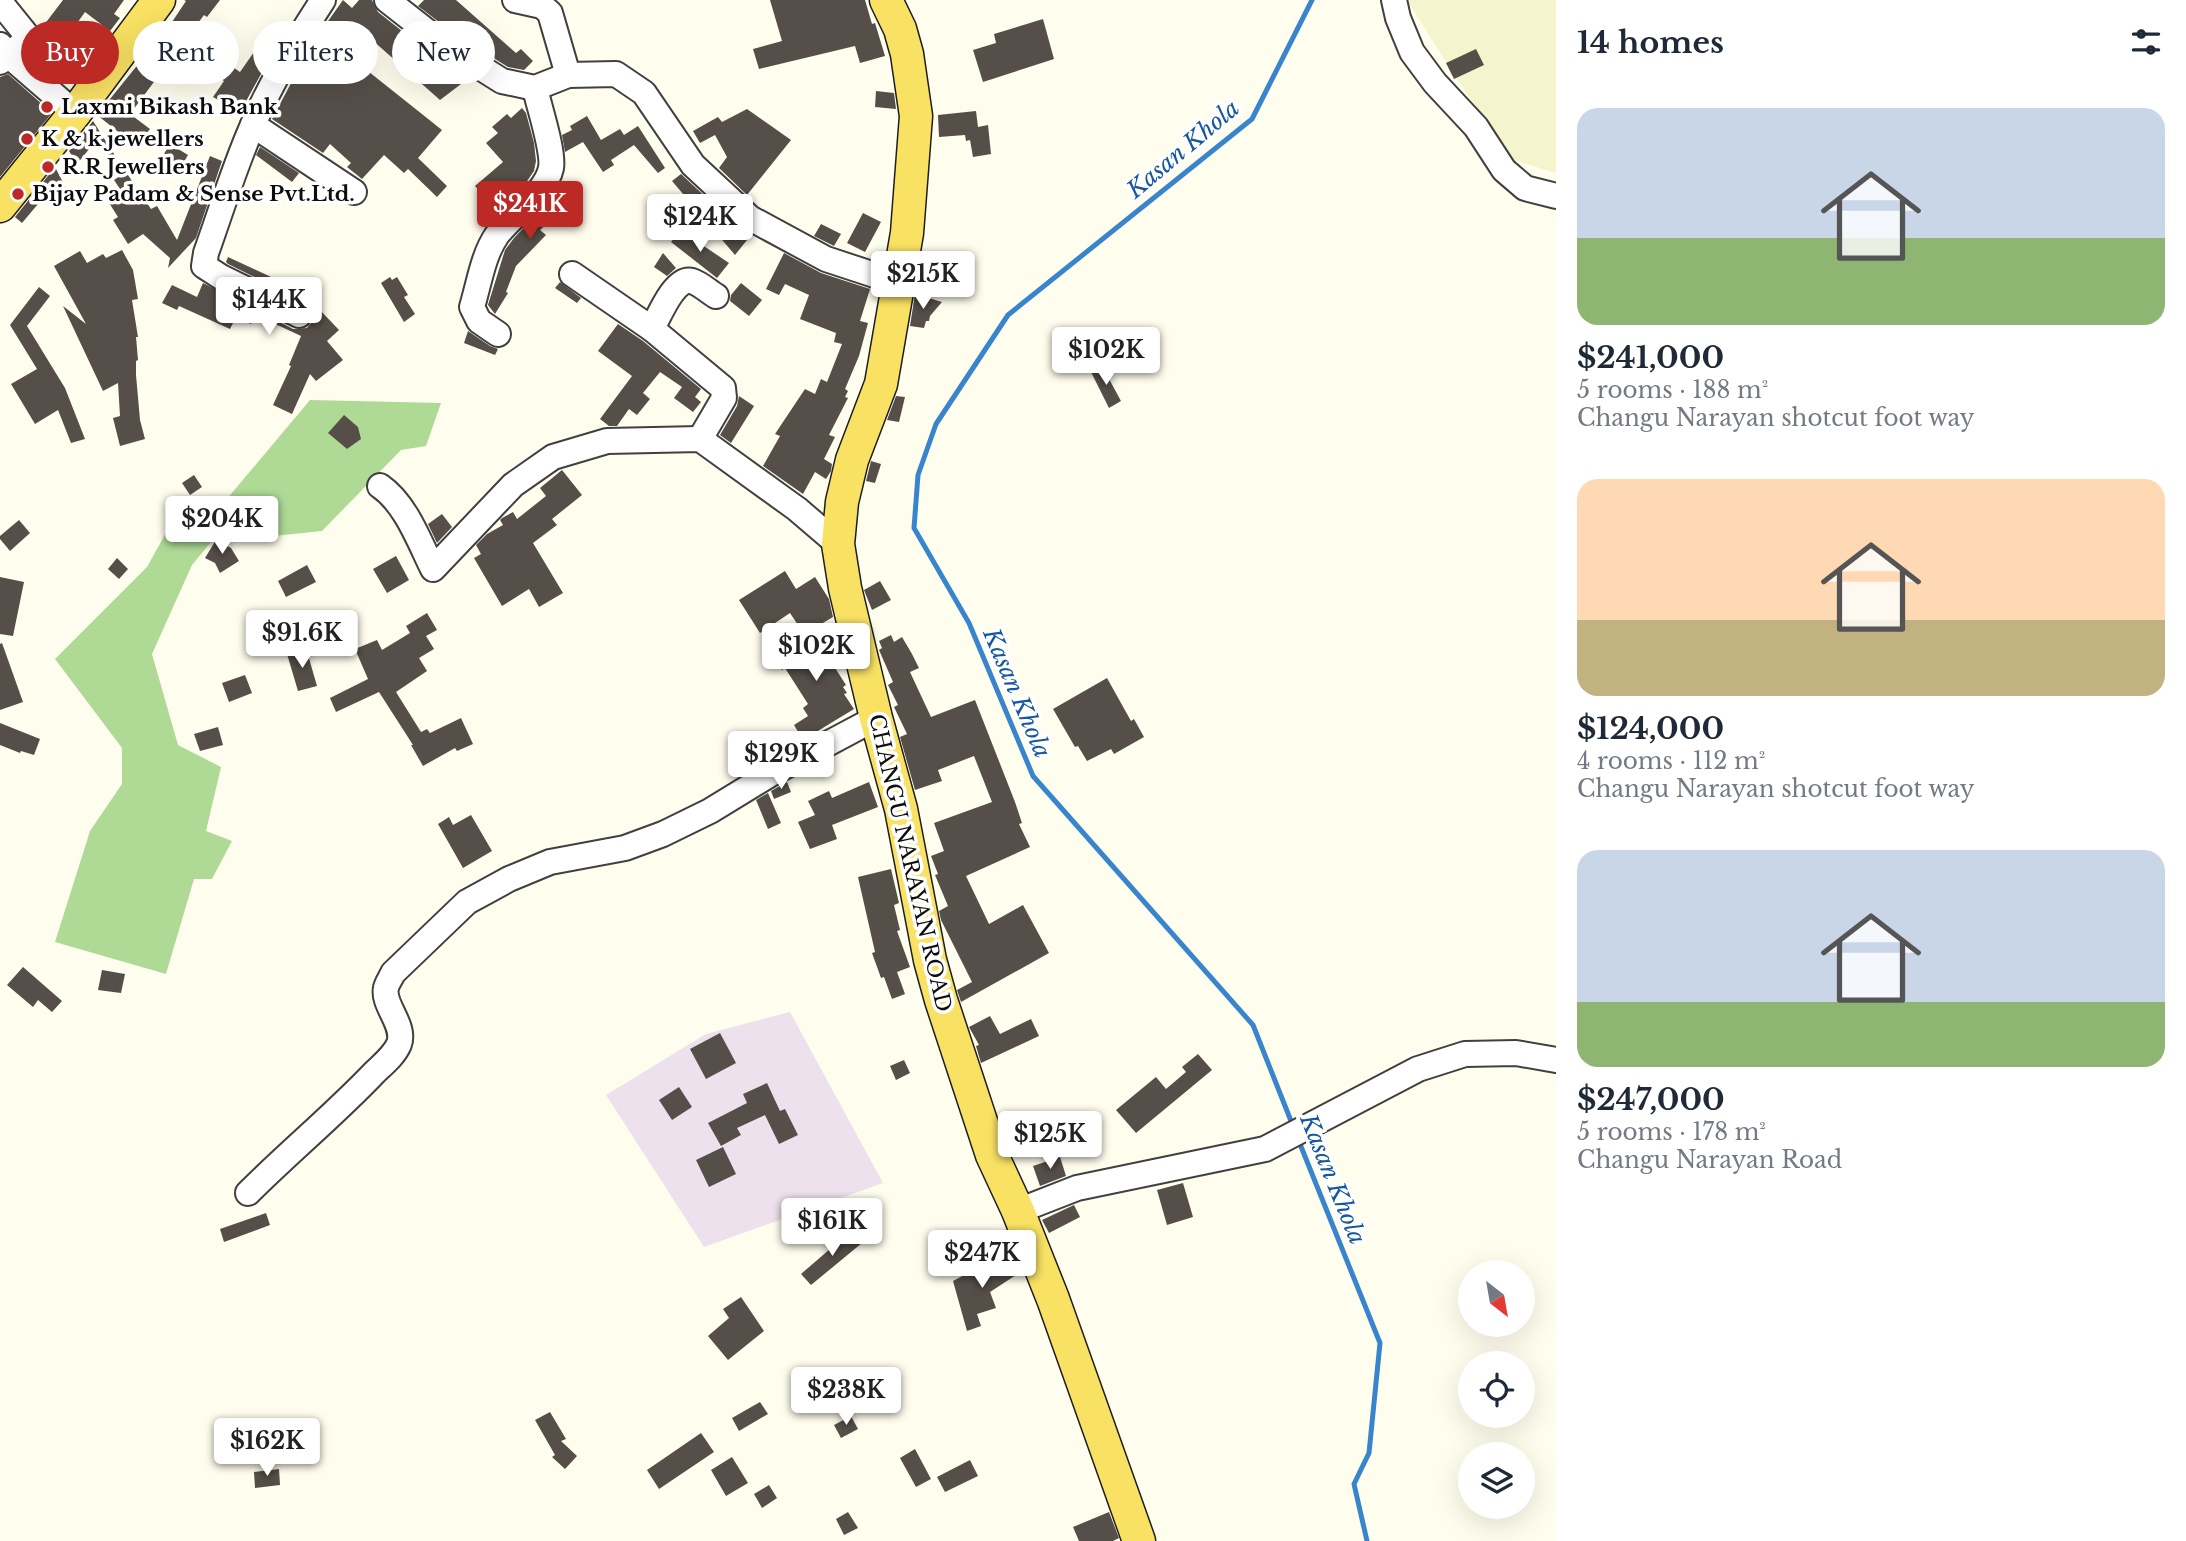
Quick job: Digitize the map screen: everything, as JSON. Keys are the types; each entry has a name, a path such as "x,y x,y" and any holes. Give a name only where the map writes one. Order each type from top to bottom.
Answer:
{"main road":[{"path":"0,206 75,113 159,0"},
{"name":"CHANGU NARAYAN ROAD","path":"886,0 900,29 907,54 916,116 907,233 881,384 852,460 842,502 838,544 845,588 901,809 930,960 941,1000 992,1155 1053,1299 1139,1541"}],"street":[{"path":"299,315 220,277 204,266 231,180 253,125 289,54 323,0"},
{"path":"387,0 443,44 502,81 535,88 568,75 616,74 644,93 693,165 750,218 826,259 899,283"},
{"path":"515,0 542,6 550,13 568,75"},
{"path":"1394,0 1398,18 1412,52 1435,83 1476,127 1504,170 1525,188 1556,196"},
{"path":"0,2 29,38 3,54 75,113"},
{"path":"498,334 479,321 472,307 486,259 497,236 536,194 551,169 535,88"},
{"path":"253,125 354,192"},
{"path":"572,274 652,329 723,388 724,398 700,439"},
{"path":"652,329 677,285 684,281 692,281 716,296"},
{"path":"380,486 390,494 410,524 433,569 513,485 553,457 607,441 700,439 797,509 838,544"},
{"path":"248,1193 392,1055 400,1043 392,1009 386,1000 386,988 393,973 467,902 509,879 550,862 625,848 663,834 710,811 769,775 876,718"},
{"path":"1018,1211 1077,1188 1265,1149 1418,1069 1465,1054 1516,1053 1556,1060"}],"shaded area":[{"path":"790,1012 883,1183 704,1247 606,1095 706,1034"}],"green space":[{"path":"1407,0 1556,0 1556,173 1513,160 1456,78"},
{"path":"310,400 441,403 426,446 401,450 322,531 245,539 216,536 192,565 152,654 178,745 221,767 206,831 232,841 212,879 194,879 166,974 55,942 90,831 122,784 122,748 55,659 147,567 177,513 226,500"}],"building":[{"path":"63,0 124,0 114,14 120,18 118,21 97,21 85,12 79,21 47,21"},
{"path":"184,0 220,0 207,17 204,15 200,21 173,21 186,1"},
{"path":"343,0 352,8 359,0 372,0 378,12 392,23 392,58 378,45 378,21 328,21"},
{"path":"424,0 456,0 480,21 438,21 418,6"},
{"path":"770,0 865,0 885,56 860,63 855,46 759,69 753,49 782,41"},
{"path":"1043,19 1054,59 983,82 973,50 996,43 994,34"},
{"path":"495,34 516,53 521,49 533,61 524,70 508,67 495,59"},
{"path":"1476,49 1484,65 1454,79 1446,63"},
{"path":"253,53 253,84 255,84 238,116 228,109 229,106 213,97 222,84 239,84 240,72"},
{"path":"133,71 133,84 152,84 130,114 150,129 136,146 97,115"},
{"path":"8,74 52,113 0,177 0,77"},
{"path":"378,79 442,130 418,158 447,186 437,197 408,169 404,173 384,155 362,179 347,167 351,163 330,144 323,153 272,119 291,84 378,84"},
{"path":"422,84 461,84 440,100"},
{"path":"876,91 894,93 896,109 875,107"},
{"path":"522,108 526,113 534,143 534,171 525,184 505,201 495,190 486,198 475,186 503,162 486,143 498,133 492,127 507,114 511,118"},
{"path":"747,109 791,140 747,195 719,168 727,157 715,135 700,143 693,131 718,117 722,122"},
{"path":"976,111 978,127 988,125 991,154 973,157 970,140 966,141 965,135 939,137 938,115"},
{"path":"587,116 601,140 620,129 624,135 638,126 665,168 658,173 634,145 611,160 614,165 603,172 583,142 565,152 562,135 572,130 570,126"},
{"path":"93,121 116,157 114,159 94,143 77,164 69,151"},
{"path":"170,144 188,155 176,175 158,164"},
{"path":"260,147 299,173 292,182 256,155"},
{"path":"210,156 222,161 196,238 168,268 170,258 143,234 128,244 113,220 118,217 106,198 120,189 114,180 126,172 151,209 157,206 177,240"},
{"path":"55,167 68,192 59,203 38,204 22,223 15,217"},
{"path":"681,174 740,229 751,235 735,255 672,181"},
{"path":"572,181 582,199 559,213 540,230 546,235 516,266 506,292 508,293 495,314 488,305 505,250 559,188"},
{"path":"863,213 881,222 865,252 847,243"},
{"path":"821,224 841,234 834,246 814,236"},
{"path":"680,230 729,263 717,278 671,242"},
{"path":"122,250 133,270 138,299 132,300 138,337 136,375 140,420 145,439 120,446 113,418 120,416 118,383 103,391 63,306 86,324 54,266 80,251 87,263 103,254 106,258"},
{"path":"663,253 676,268 667,276 654,267"},
{"path":"784,253 821,273 870,289 860,321 868,323 859,356 845,389 848,391 845,397 848,398 829,435 835,437 824,459 832,464 831,471 826,479 815,472 803,494 763,466 780,436 775,434 805,389 815,394 821,379 827,382 842,344 834,342 836,333 800,319 809,295 785,284 779,295 766,289"},
{"path":"228,257 286,284 283,291 228,264"},
{"path":"919,272 954,276 952,297 918,279"},
{"path":"390,277 392,280 397,277 408,295 404,297 415,314 404,322 381,283"},
{"path":"560,282 581,298 577,303 555,288"},
{"path":"203,283 293,329 307,328 312,322 314,313 310,305 319,309 339,330 327,341 343,360 316,381 310,374 292,414 273,405 301,336 256,315 251,324 236,317 230,329 179,306 177,310 162,303 172,285 197,297"},
{"path":"741,283 762,300 749,316 730,301 731,295"},
{"path":"39,287 50,296 27,326 65,388 85,439 71,443 58,410 35,424 11,384 37,369 10,325"},
{"path":"915,294 942,302 929,321 926,321 924,328 910,326"},
{"path":"618,324 701,389 695,397 701,402 693,412 674,398 682,387 660,372 643,393 650,399 637,415 629,409 617,426 609,426 600,419 632,376 598,351"},
{"path":"468,331 498,349 495,355 464,343"},
{"path":"1102,366 1121,401 1109,408 1091,372"},
{"path":"739,396 754,406 731,443 720,435 737,406"},
{"path":"896,396 905,397 899,422 887,420"},
{"path":"344,415 358,427 361,439 347,449 328,433"},
{"path":"871,461 881,464 875,483 866,481"},
{"path":"562,470 582,495 552,519 557,525 533,543 563,593 539,607 529,589 502,606 474,558 481,554 476,545 487,534 503,525 500,520 502,518 513,512 517,519 546,496 540,488"},
{"path":"194,475 202,487 190,495 182,483"},
{"path":"442,514 452,527 437,543 428,524"},
{"path":"19,520 30,533 10,551 0,536"},
{"path":"216,540 231,548 239,561 220,573 215,563 205,558"},
{"path":"396,556 409,580 387,593 373,569"},
{"path":"117,558 128,569 119,579 108,569"},
{"path":"307,565 316,582 286,597 278,581"},
{"path":"785,571 796,589 815,577 829,599 833,617 804,634 790,613 760,633 739,600"},
{"path":"0,577 24,582 13,636 0,634"},
{"path":"880,581 891,600 872,610 864,590"},
{"path":"427,613 437,630 426,636 434,649 419,658 427,671 396,692 421,732 427,729 430,733 461,718 473,744 457,751 455,748 423,766 413,745 379,692 336,712 330,698 368,679 355,649 377,640 382,650 410,633 406,626"},
{"path":"816,630 836,660 832,663 846,685 843,687 847,693 844,694 854,709 803,740 794,725 808,716 803,708 808,704 785,668 782,670 774,658"},
{"path":"891,635 894,642 902,637 919,668 910,672 931,717 975,700 1015,802 1022,823 1019,824 1030,847 966,876 989,924 1023,905 1049,953 961,1002 957,990 972,982 941,920 939,911 948,906 935,875 938,874 931,856 944,851 934,823 992,802 974,756 938,770 942,781 915,790 900,737 907,734 894,707 898,705 888,685 893,682 879,650 882,648 879,641"},
{"path":"2,643 23,702 0,710 0,644"},
{"path":"306,648 317,686 298,691 287,654"},
{"path":"245,675 252,693 229,702 222,683"},
{"path":"1107,678 1131,721 1134,719 1144,737 1114,754 1111,749 1087,761 1078,746 1075,747 1053,709"},
{"path":"0,723 40,739 34,755 0,745"},
{"path":"218,727 223,745 200,751 194,734"},
{"path":"787,782 791,792 774,799 771,791"},
{"path":"869,782 878,807 832,825 837,839 810,849 798,822 815,815 808,801 829,791 832,798"},
{"path":"768,793 781,823 768,829 756,800"},
{"path":"471,815 492,851 463,868 438,824 449,817 453,825"},
{"path":"891,869 899,903 894,905 900,930 897,931 910,967 897,972 905,994 892,999 872,953 875,952 858,877"},
{"path":"23,967 62,1001 52,1012 38,1000 33,1007 7,985"},
{"path":"102,970 125,974 121,993 98,990"},
{"path":"990,1016 1000,1034 1031,1019 1039,1036 981,1063 976,1046 979,1045 969,1027"},
{"path":"720,1033 736,1063 706,1079 690,1049"},
{"path":"1198,1054 1212,1070 1136,1133 1116,1110 1156,1077 1166,1089 1186,1072 1182,1067"},
{"path":"904,1060 910,1073 896,1080 890,1066"},
{"path":"767,1083 780,1111 785,1109 798,1135 779,1144 765,1115 737,1128 741,1135 721,1146 708,1123 747,1103 743,1094"},
{"path":"679,1087 692,1107 672,1120 659,1100"},
{"path":"1096,1127 1091,1155 1078,1153 1080,1141"},
{"path":"723,1147 736,1174 709,1187 696,1160"},
{"path":"1060,1157 1066,1176 1040,1186 1033,1166"},
{"path":"1183,1183 1193,1217 1167,1225 1157,1190"},
{"path":"1074,1205 1080,1217 1049,1233 1042,1220"},
{"path":"266,1213 270,1225 224,1242 220,1229"},
{"path":"852,1230 862,1243 811,1285 801,1274"},
{"path":"1013,1257 1022,1271 990,1292 996,1308 977,1314 981,1326 967,1331 953,1281 981,1266 983,1272"},
{"path":"741,1297 764,1331 728,1360 708,1336 729,1318 723,1309"},
{"path":"760,1402 768,1414 739,1431 732,1418"},
{"path":"550,1412 566,1439 561,1441 577,1456 565,1469 552,1457 555,1455 535,1420"},
{"path":"851,1416 858,1429 841,1438 834,1425"},
{"path":"701,1433 714,1452 659,1489 647,1470"},
{"path":"915,1449 931,1479 916,1487 900,1458"},
{"path":"732,1457 748,1483 726,1496 711,1470"},
{"path":"970,1460 978,1476 945,1492 937,1477"},
{"path":"279,1469 280,1485 255,1488 254,1472"},
{"path":"769,1485 777,1498 762,1508 754,1494"},
{"path":"848,1512 858,1528 844,1535 836,1519"},
{"path":"1109,1512 1119,1538 1113,1541 1079,1541 1073,1527"}],"waterway":[{"name":"Kasan Khola","path":"1293,1126 1253,1025 1033,776 969,623 914,528 918,475 936,424 1008,315 1252,119 1312,0"},
{"name":"Kasan Khola","path":"1298,1139 1380,1343 1369,1453 1354,1484 1367,1541"}],"place":[{"name":"Laxmi Bikash Bank","path":"47,107"},
{"name":"K & k jewellers","path":"27,139"},
{"name":"R.R Jewellers","path":"48,167"},
{"name":"Bijay Padam & Sense Pvt.Ltd.","path":"18,194"}]}
